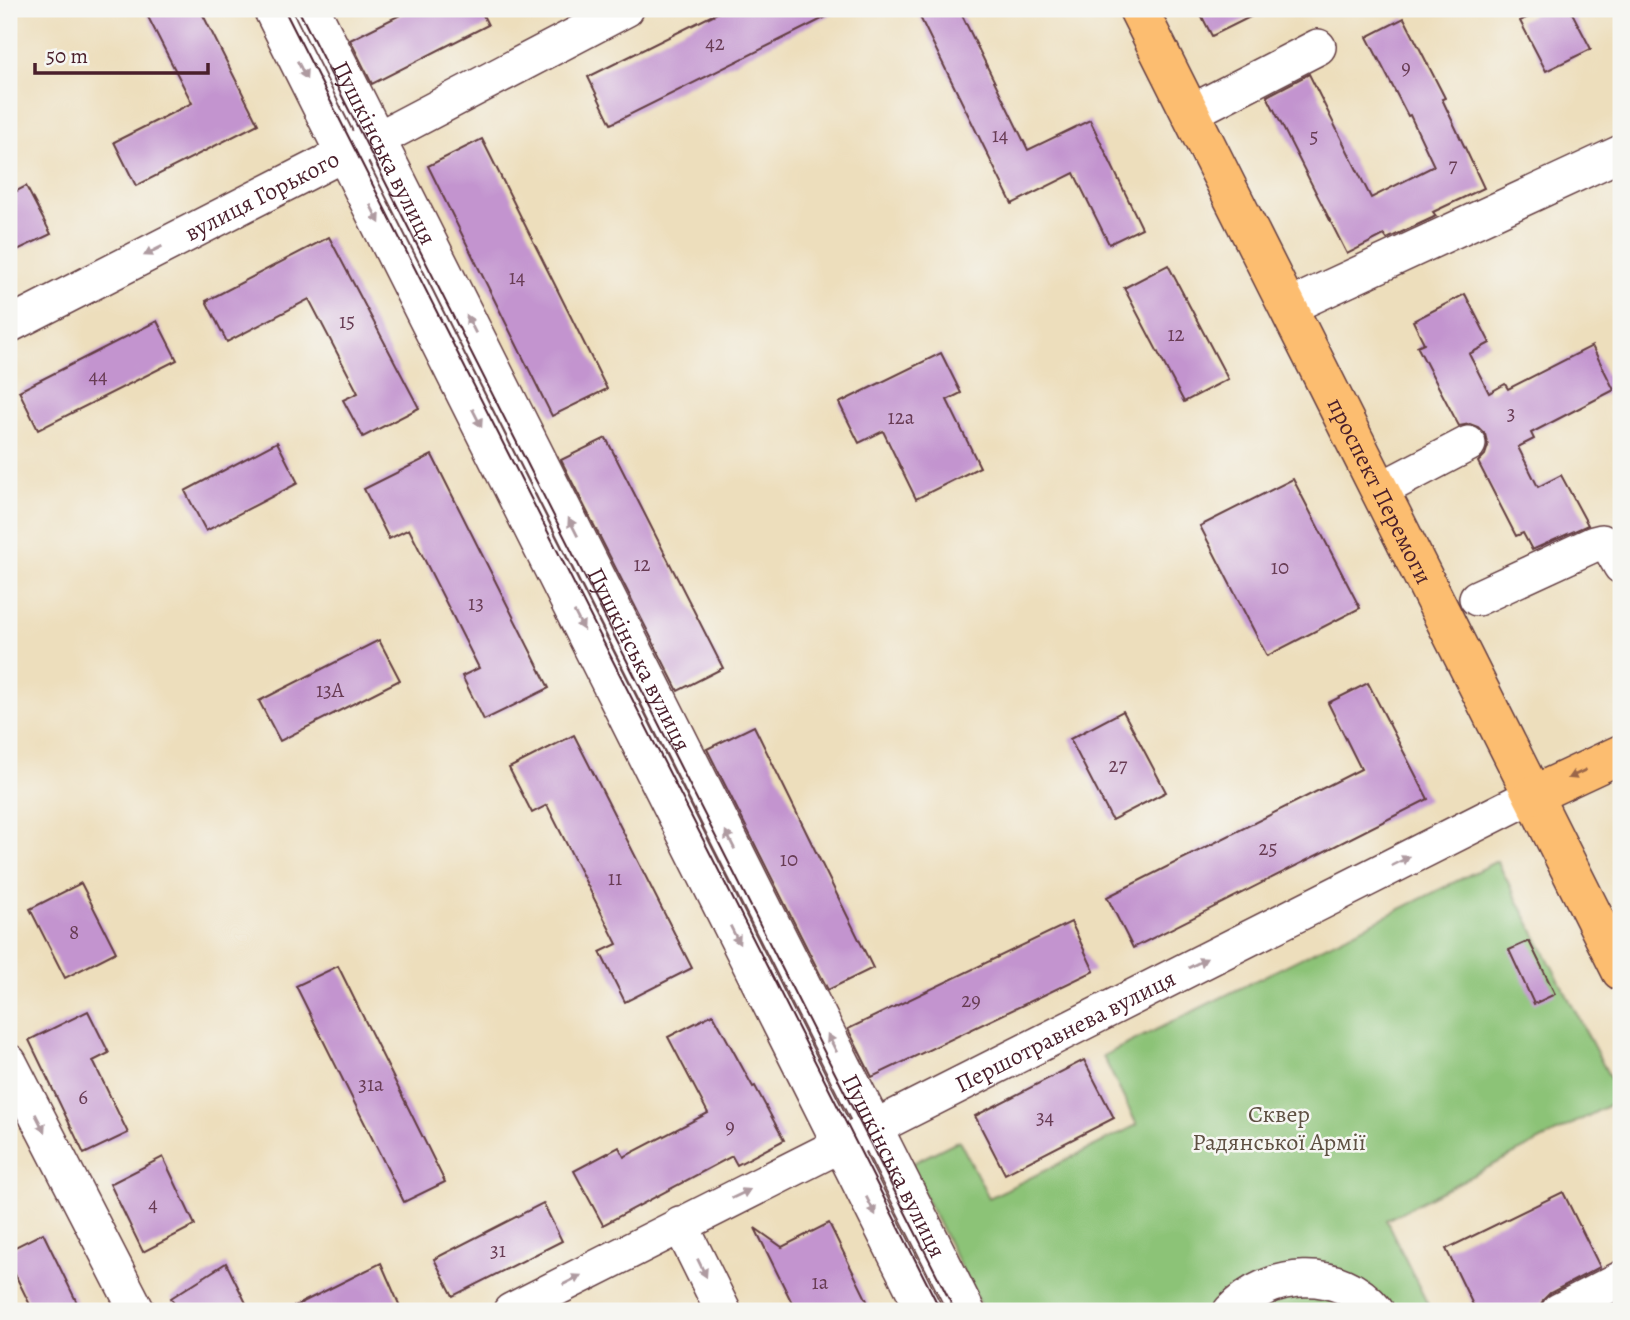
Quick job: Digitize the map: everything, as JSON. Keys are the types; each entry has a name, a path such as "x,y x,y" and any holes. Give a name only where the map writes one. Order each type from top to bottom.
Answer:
{"main road":[{"name":"проспект Перемоги","path":"1138,9 1621,971"},
{"name":"Першотравнева вулиця","path":"1533,795 1621,754"}],"street":[{"name":"Пушкінська вулиця","path":"271,9 924,1311"},
{"name":"Пушкінська вулиця","path":"312,9 967,1311"},
{"name":"вулиця Горького","path":"9,325 345,153 378,139 626,9"},
{"path":"1190,113 1318,47"},
{"path":"1288,307 1621,153"},
{"path":"1380,490 1468,444"},
{"path":"1477,598 1602,542 1610,547 1621,566"},
{"name":"Першотравнева вулиця","path":"511,1311 1533,795"},
{"path":"9,1062 137,1311"},
{"path":"680,1224 723,1311"},
{"path":"1231,1311 1250,1294 1272,1283 1296,1278 1320,1279 1338,1284 1355,1292 1376,1311"},
{"path":"1559,1311 1621,1279"}],"green space":[{"name":"Сквер Радянської Армії","path":"1497,861 1621,1099 1386,1220 1431,1311 983,1311 909,1165 959,1140 989,1198 1137,1125 1103,1056"}],"building":[{"path":"144,9 200,9 258,124 136,186 114,142 192,103"},
{"path":"412,9 480,9 488,25 372,84 350,40"},
{"path":"725,9 842,9 611,124 588,77"},
{"path":"916,9 959,9 1028,150 1090,120 1142,228 1109,244 1074,173 1012,204"},
{"path":"1198,9 1266,9 1212,36"},
{"path":"1544,9 1570,9 1591,49 1546,71 1520,21"},
{"path":"1404,18 1445,98 1442,99 1484,188 1433,212 1436,216 1432,218 1387,239 1384,235 1347,254 1267,96 1309,74 1371,198 1434,166 1410,115 1408,116 1367,37"},
{"path":"482,139 607,389 552,416 428,166"},
{"path":"26,186 51,234 9,254 9,195"},
{"path":"329,237 419,408 363,437 343,400 358,393 309,299 227,342 206,301"},
{"path":"1168,265 1228,379 1184,402 1124,288"},
{"path":"1465,294 1490,343 1469,354 1489,393 1505,384 1508,389 1592,346 1614,390 1531,433 1534,439 1518,447 1538,487 1561,475 1588,525 1532,550 1523,533 1516,536 1478,462 1485,455 1488,446 1485,434 1470,424 1459,426 1417,346 1424,343 1413,321"},
{"path":"157,321 177,360 38,430 19,391"},
{"path":"941,353 961,393 947,400 980,467 916,499 883,431 859,443 839,403"},
{"path":"606,438 723,668 678,691 561,460"},
{"path":"277,442 298,483 206,531 185,491"},
{"path":"432,455 549,688 484,720 462,676 479,668 409,529 389,539 364,489"},
{"path":"1293,479 1360,608 1267,656 1200,526"},
{"path":"379,640 400,680 280,741 259,701"},
{"path":"1368,683 1428,799 1133,948 1107,897 1361,769 1328,703"},
{"path":"1123,711 1166,792 1112,820 1070,739"},
{"path":"754,726 873,968 828,990 707,749"},
{"path":"574,735 692,968 625,1002 600,952 617,944 547,805 532,813 509,768"},
{"path":"81,883 116,952 65,978 30,909"},
{"path":"1071,922 1094,971 872,1077 848,1029"},
{"path":"1529,941 1555,994 1534,1004 1509,950"},
{"path":"338,966 445,1182 404,1202 296,986"},
{"path":"88,1011 109,1053 93,1061 128,1133 84,1154 29,1040"},
{"path":"713,1014 784,1140 737,1165 732,1156 603,1225 574,1171 619,1147 624,1157 708,1113 668,1037"},
{"path":"1084,1060 1114,1118 1005,1174 975,1116"},
{"path":"163,1157 195,1225 143,1252 110,1184"},
{"path":"1563,1192 1600,1267 1550,1293 1540,1308 1532,1311 1476,1311 1446,1249"},
{"path":"543,1203 562,1241 453,1296 434,1259"},
{"path":"829,1223 872,1311 796,1311 755,1228 782,1247"},
{"path":"43,1233 81,1311 33,1311 9,1262 9,1250"},
{"path":"226,1263 250,1311 179,1311 171,1298"},
{"path":"381,1263 402,1311 285,1311"}],"tram line":[{"path":"284,9 941,1311"},
{"path":"298,9 955,1311"}]}
